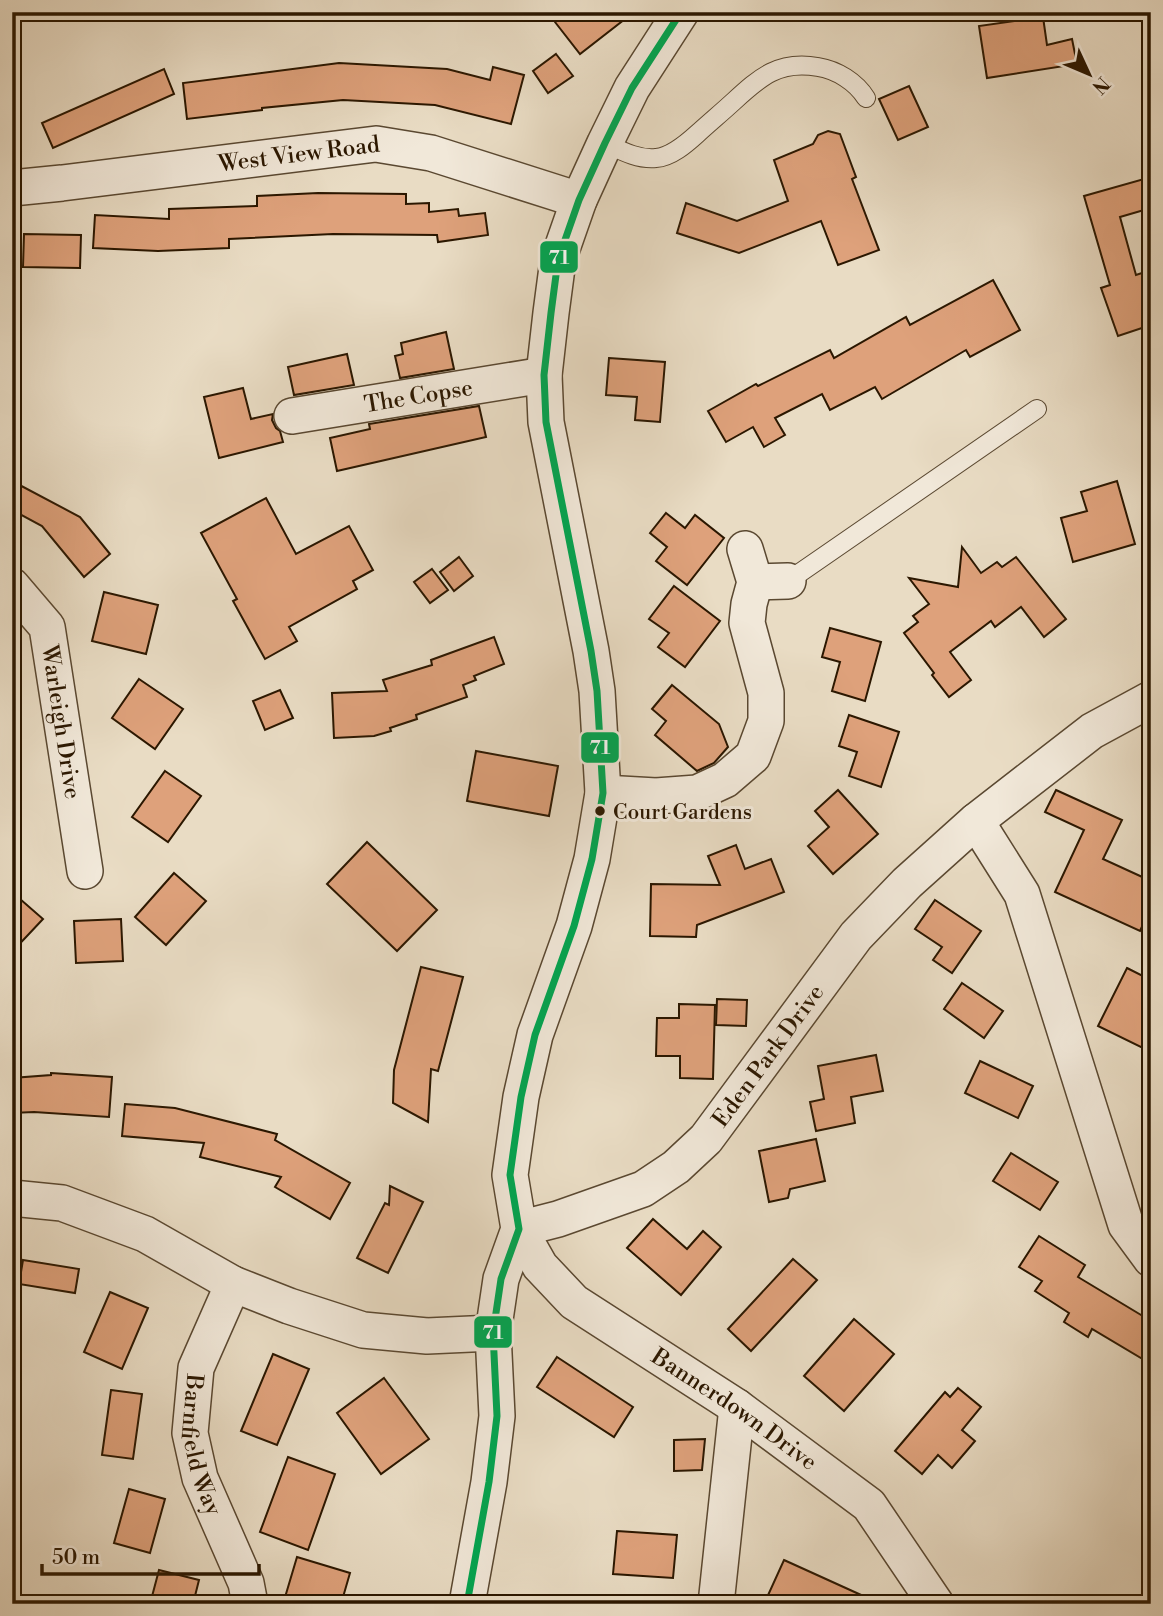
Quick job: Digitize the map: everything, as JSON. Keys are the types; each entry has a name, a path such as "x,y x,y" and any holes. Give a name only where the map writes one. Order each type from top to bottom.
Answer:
{"street":[{"path":"467,1604 489,1482 497,1416 493,1333 501,1279 519,1228 510,1175 522,1097 535,1035 574,926 592,859 603,793 597,691 591,651 546,422 544,375 558,260 579,200 632,88 681,12"},
{"name":"West View Road","path":"12,188 376,144 431,153 579,200"},
{"name":"The Copse","path":"292,416 544,375"},
{"path":"603,793 656,796 697,793 725,780 753,756 766,721 766,693 747,623 749,604 771,582 745,549"},
{"name":"Warleigh Drive","path":"12,586 47,627 85,871"},
{"name":"Eden Park Drive","path":"519,1228 558,1219 643,1189 676,1167 706,1139 856,936 907,883 976,821 1092,731 1151,699"},
{"path":"976,821 1023,894 1126,1225 1151,1259"},
{"path":"12,1198 62,1203 145,1234 233,1284 363,1330 427,1336 493,1333"},
{"name":"Bannerdown Drive","path":"519,1228 540,1266 574,1302 737,1407 869,1505 936,1604"},
{"name":"Barnfield Way","path":"233,1284 196,1368 190,1433 200,1478 246,1584 250,1604"},
{"path":"716,1604 737,1407"}],"lane":[{"path":"605,143 638,156 666,156 688,142 763,76 790,65 827,68 847,78 866,98"},
{"path":"771,582 1037,409"}],"building":[{"path":"568,12 634,12 580,54 555,22"},
{"path":"1043,17 1047,45 1072,39 1077,64 987,78 979,26"},
{"path":"556,54 573,76 548,93 533,71"},
{"path":"339,63 447,69 490,80 493,67 524,75 511,124 435,105 343,100 187,119 183,83"},
{"path":"164,69 174,94 53,148 42,123"},
{"path":"909,86 928,127 898,140 879,99"},
{"path":"828,131 840,134 856,177 852,179 879,250 838,265 821,221 739,253 677,233 686,203 737,221 788,201 774,160 813,144 818,135"},
{"path":"1151,177 1151,208 1120,217 1136,275 1145,272 1151,289 1151,325 1118,336 1101,288 1110,285 1084,196"},
{"path":"318,193 406,194 406,204 429,203 429,212 458,209 459,216 485,213 488,235 438,242 437,235 333,234 229,239 229,248 158,251 93,248 95,215 169,219 169,209 257,206 257,196"},
{"path":"24,234 81,235 80,268 23,267"},
{"path":"993,280 1020,330 970,357 966,350 882,399 875,387 830,410 822,394 775,418 785,435 764,447 753,427 726,442 708,411 756,384 758,386 830,350 834,358 906,317 910,325"},
{"path":"446,332 454,369 400,378 395,356 403,354 401,343"},
{"path":"347,354 354,385 294,395 288,367"},
{"path":"609,358 665,362 660,422 635,420 637,397 606,395"},
{"path":"243,388 251,419 273,414 272,420 280,431 283,442 219,458 204,397"},
{"path":"479,406 486,437 337,471 330,438 370,429 369,424"},
{"path":"12,481 80,517 110,554 84,577 42,526 12,510"},
{"path":"1117,481 1135,544 1073,562 1061,518 1087,511 1081,492"},
{"path":"266,498 296,554 349,526 373,570 353,581 357,589 289,627 297,641 265,659 233,601 237,599 201,533"},
{"path":"666,513 685,528 695,515 724,538 687,585 656,561 667,547 650,533"},
{"path":"962,547 981,573 997,562 1002,567 1016,557 1066,619 1044,637 1021,607 995,627 991,621 950,652 971,680 949,697 904,633 918,622 913,616 929,604 909,578 958,587"},
{"path":"459,557 473,576 454,591 440,572"},
{"path":"432,569 448,590 430,603 414,582"},
{"path":"674,586 720,621 685,667 658,647 669,633 649,619"},
{"path":"104,592 158,605 146,654 92,641"},
{"path":"830,628 881,642 865,701 832,691 840,662 822,657"},
{"path":"494,637 504,664 474,676 476,680 463,685 467,697 416,715 417,719 390,728 391,731 374,736 334,738 332,693 387,691 383,680 432,665 431,660"},
{"path":"139,679 183,709 155,749 112,718"},
{"path":"672,685 719,724 728,747 714,763 697,771 655,735 666,721 652,709"},
{"path":"280,690 293,718 265,730 253,701"},
{"path":"849,715 899,732 881,787 849,776 857,752 839,746"},
{"path":"476,751 558,766 549,816 467,801"},
{"path":"165,771 201,796 168,842 132,817"},
{"path":"838,790 878,834 833,874 808,846 829,827 815,811"},
{"path":"1056,790 1122,820 1103,859 1151,881 1151,907 1140,931 1055,892 1084,830 1045,812"},
{"path":"367,842 437,910 397,951 327,884"},
{"path":"736,845 745,869 771,859 784,892 697,925 696,937 650,936 651,884 720,885 708,856"},
{"path":"174,873 206,901 166,945 135,917"},
{"path":"12,892 43,919 12,952"},
{"path":"935,900 981,931 952,973 933,960 942,947 915,929"},
{"path":"121,919 123,961 76,963 74,921"},
{"path":"421,967 463,977 438,1071 431,1069 428,1122 393,1103 394,1070"},
{"path":"1127,968 1151,980 1151,1052 1098,1026"},
{"path":"962,983 1003,1011 984,1038 944,1009"},
{"path":"717,999 747,1000 746,1026 716,1025"},
{"path":"679,1004 715,1005 713,1079 680,1078 680,1056 656,1056 657,1018 679,1018"},
{"path":"876,1055 883,1091 851,1097 855,1123 816,1131 810,1102 824,1099 818,1066"},
{"path":"980,1061 1033,1086 1018,1118 965,1093"},
{"path":"51,1073 112,1077 109,1117 12,1113 12,1078"},
{"path":"125,1104 175,1108 277,1134 275,1140 350,1183 330,1219 275,1187 281,1177 200,1157 204,1143 122,1136"},
{"path":"816,1139 825,1181 790,1189 788,1198 769,1202 759,1151"},
{"path":"1011,1153 1058,1182 1040,1210 993,1181"},
{"path":"390,1186 423,1202 388,1273 357,1258 385,1203 389,1205"},
{"path":"653,1219 687,1249 703,1231 721,1247 681,1295 627,1248"},
{"path":"1039,1236 1085,1265 1078,1277 1151,1321 1151,1364 1092,1329 1088,1337 1064,1322 1069,1313 1035,1291 1042,1281 1019,1267"},
{"path":"793,1259 817,1280 751,1351 728,1329"},
{"path":"23,1260 79,1269 75,1293 19,1284"},
{"path":"110,1292 148,1308 122,1369 84,1352"},
{"path":"854,1319 894,1354 844,1411 804,1376"},
{"path":"273,1354 309,1369 277,1445 241,1431"},
{"path":"557,1357 633,1407 614,1437 537,1387"},
{"path":"384,1378 429,1439 381,1474 337,1413"},
{"path":"958,1388 981,1407 962,1430 975,1441 952,1468 938,1455 922,1474 895,1451 945,1392 950,1397"},
{"path":"111,1390 142,1394 133,1459 102,1455"},
{"path":"705,1439 702,1470 674,1471 674,1440"},
{"path":"288,1457 335,1474 308,1550 260,1532"},
{"path":"129,1489 165,1499 150,1553 114,1543"},
{"path":"617,1531 677,1535 673,1578 613,1574"},
{"path":"297,1557 350,1573 341,1604 283,1604"},
{"path":"784,1560 881,1604 764,1604"},
{"path":"159,1570 199,1580 193,1604 150,1604"}],"transit line":[{"name":"71","path":"467,1604 489,1482 497,1416 493,1333 501,1279 519,1229 510,1175 521,1097 535,1035 574,926 592,859 603,793 597,691 591,651 546,422 544,375 558,260 579,200 632,88 681,12"}],"place":[{"name":"Court Gardens","path":"600,811"}]}
